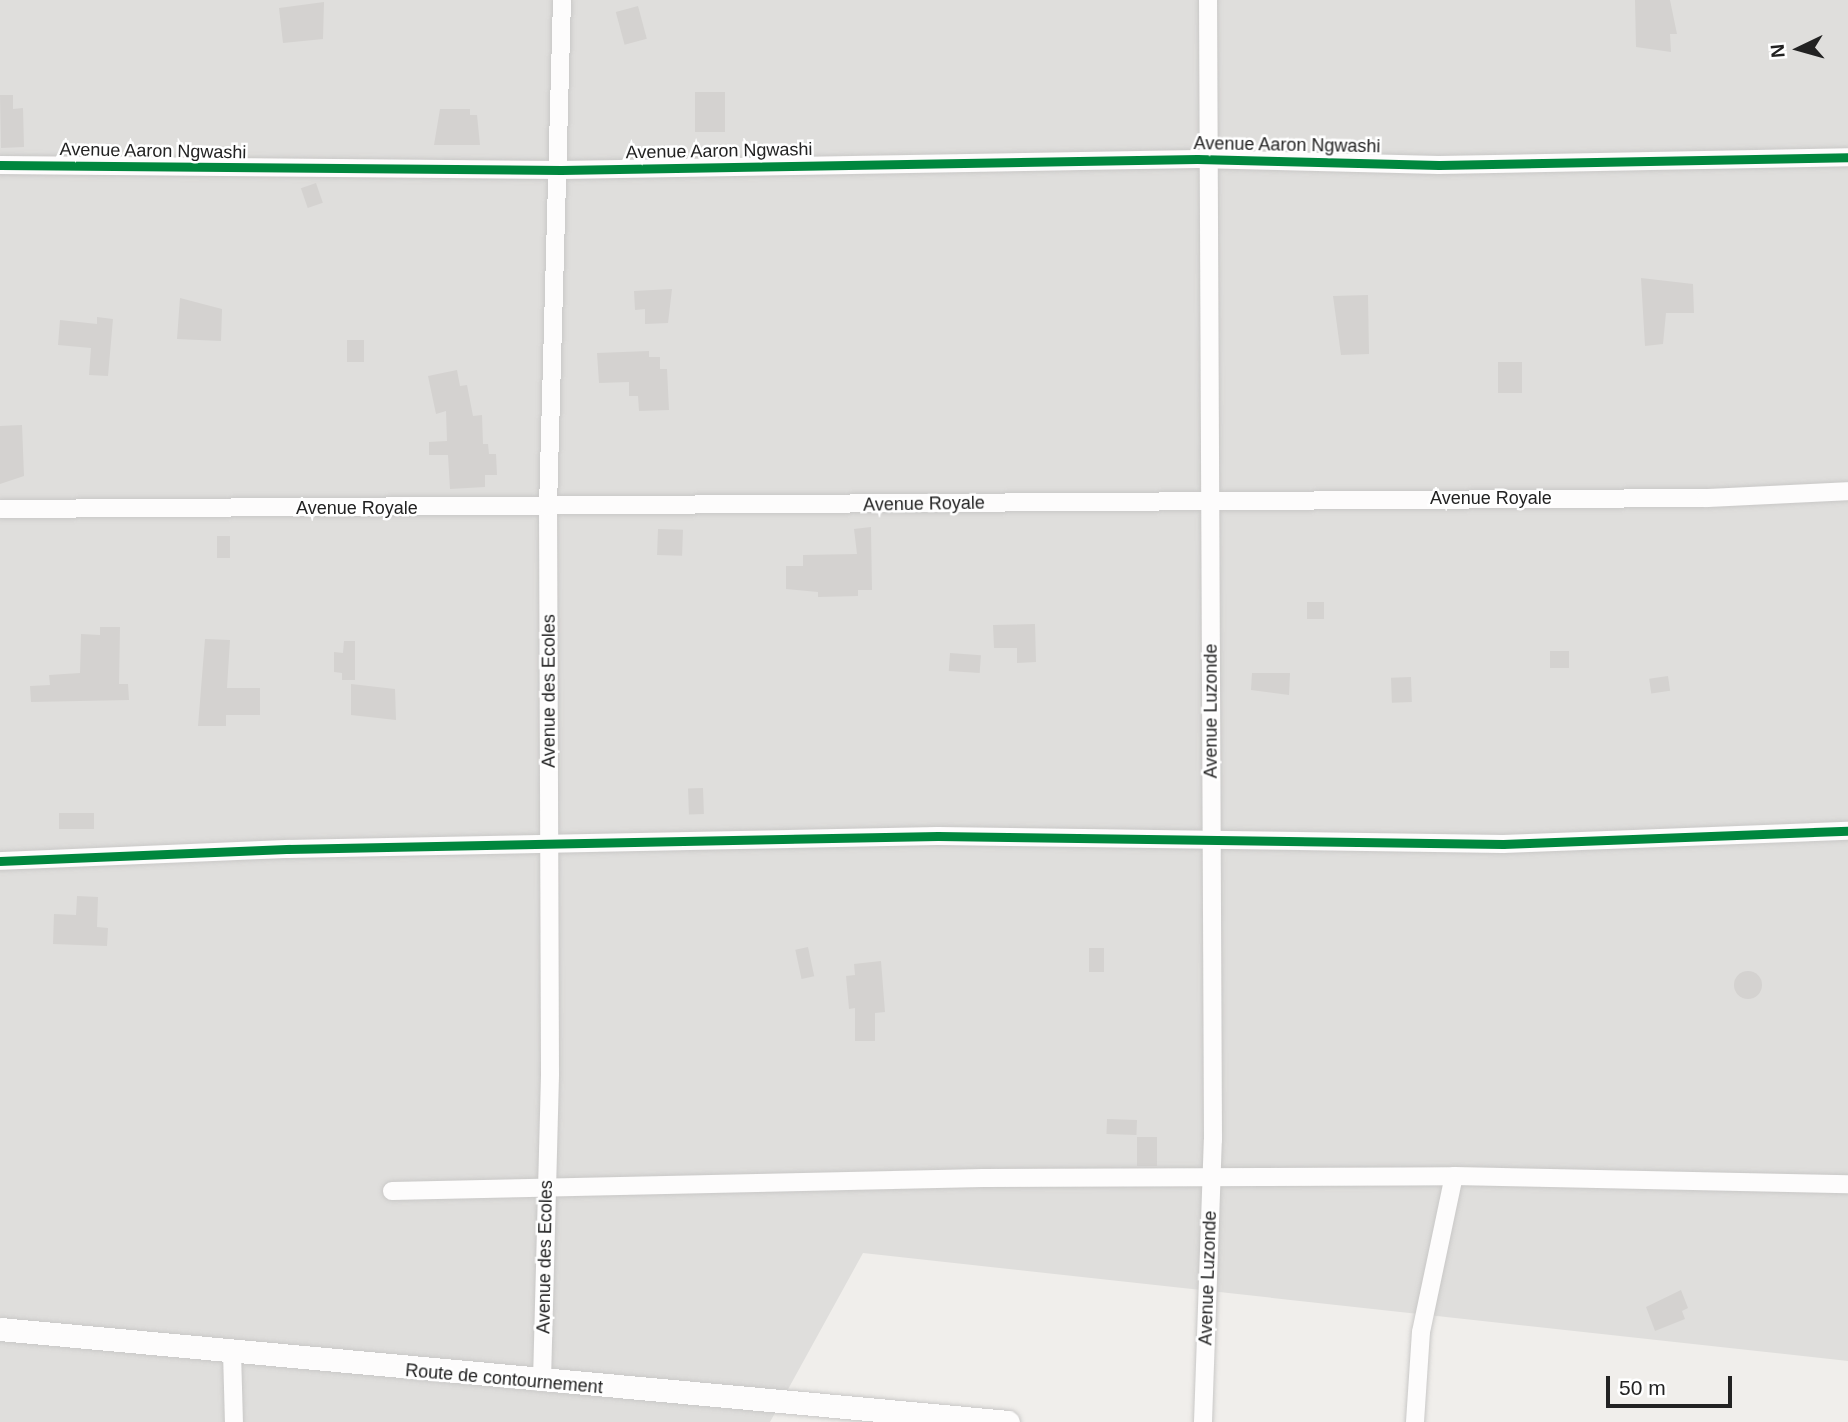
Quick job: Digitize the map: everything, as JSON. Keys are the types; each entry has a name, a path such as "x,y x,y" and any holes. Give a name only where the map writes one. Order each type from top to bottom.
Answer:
{"street":[{"name":"Avenue des Ecoles","path":"542,1381 547,1187 548,507 561,170 562,0"},
{"name":"Avenue Luzonde","path":"1203,1422 1212,1179 1208,0"},
{"name":"Avenue Aaron Ngwashi","path":"0,165 561,170 1209,159 1439,165 1848,157"},
{"name":"Avenue Royale","path":"0,509 1707,498 1848,491"},
{"path":"0,861 937,836 1212,842 1503,844 1848,831"},
{"path":"1415,1422 1420,1332 1454,1176"},
{"path":"392,1191 1454,1176 1848,1184"},
{"name":"Route de contournement","path":"0,1329 890,1417 1008,1422"},
{"path":"232,1352 234,1422"}],"shaded area":[{"path":"0,0 1848,0 1848,1361 863,1253 770,1422 0,1422"}],"building":[{"path":"1635,0 1670,0 1677,34 1670,34 1671,52 1636,47"},
{"path":"324,2 323,39 283,43 279,8"},
{"path":"638,6 647,39 625,45 616,12"},
{"path":"695,92 725,92 725,132 695,132"},
{"path":"0,95 13,95 13,109 23,108 24,147 1,148"},
{"path":"440,109 470,109 470,115 477,115 480,145 434,145"},
{"path":"316,183 323,203 308,208 301,188"},
{"path":"1641,278 1693,284 1694,313 1666,313 1663,344 1645,346"},
{"path":"672,289 668,323 645,324 645,309 635,310 634,291"},
{"path":"1368,295 1369,354 1341,355 1333,296"},
{"path":"180,298 222,309 221,341 177,339"},
{"path":"97,317 113,319 108,376 89,375 91,348 58,345 60,320 97,324"},
{"path":"347,340 364,340 364,362 347,362"},
{"path":"649,351 649,357 660,357 660,369 667,369 669,410 639,411 638,396 629,396 629,382 599,383 597,353"},
{"path":"1498,362 1522,362 1522,393 1498,393"},
{"path":"457,370 460,386 467,385 473,416 482,415 483,444 488,444 489,454 496,454 497,475 485,475 485,487 450,489 448,455 429,455 429,442 447,441 446,411 436,414 428,376"},
{"path":"22,425 24,476 0,484 0,426"},
{"path":"871,527 872,590 858,590 858,596 818,597 818,592 786,589 786,566 803,566 803,555 857,554 854,529"},
{"path":"658,529 683,530 682,556 657,555"},
{"path":"217,536 230,536 230,558 217,558"},
{"path":"1307,602 1324,602 1324,619 1307,619"},
{"path":"1035,624 1036,662 1017,663 1017,648 994,648 993,625"},
{"path":"100,627 120,627 119,684 128,684 129,700 31,702 30,686 50,685 49,675 80,673 81,634 100,635"},
{"path":"205,639 230,640 227,688 260,688 260,715 226,715 226,726 198,726"},
{"path":"344,641 355,641 355,680 342,680 342,673 334,672 334,652 343,653"},
{"path":"1550,651 1569,651 1569,668 1550,668"},
{"path":"950,653 981,655 980,673 949,671"},
{"path":"1252,673 1290,673 1289,695 1251,690"},
{"path":"1668,676 1670,691 1651,693 1649,679"},
{"path":"1411,677 1412,702 1392,703 1391,678"},
{"path":"351,684 395,689 396,720 351,715"},
{"path":"703,788 704,814 689,815 688,789"},
{"path":"59,813 94,813 94,829 59,829"},
{"path":"77,896 98,897 97,927 108,928 107,946 53,944 54,914 76,915"},
{"path":"808,947 814,976 802,979 795,950"},
{"path":"1089,948 1104,948 1104,972 1089,972"},
{"path":"881,961 885,1012 875,1013 875,1041 855,1041 855,1008 849,1009 846,976 855,975 854,964"},
{"path":"1748,971 1758,975 1762,985 1758,995 1748,999 1738,995 1734,985 1738,975"},
{"path":"1107,1119 1137,1120 1136,1135 1106,1134"},
{"path":"1137,1137 1157,1137 1157,1166 1137,1166"},
{"path":"1681,1290 1688,1308 1682,1311 1685,1319 1655,1331 1646,1307"}],"cycle path":[{"path":"0,165 561,170 1197,159 1439,165 1848,157"},
{"path":"0,861 288,849 938,836 1503,844 1848,831"}]}
